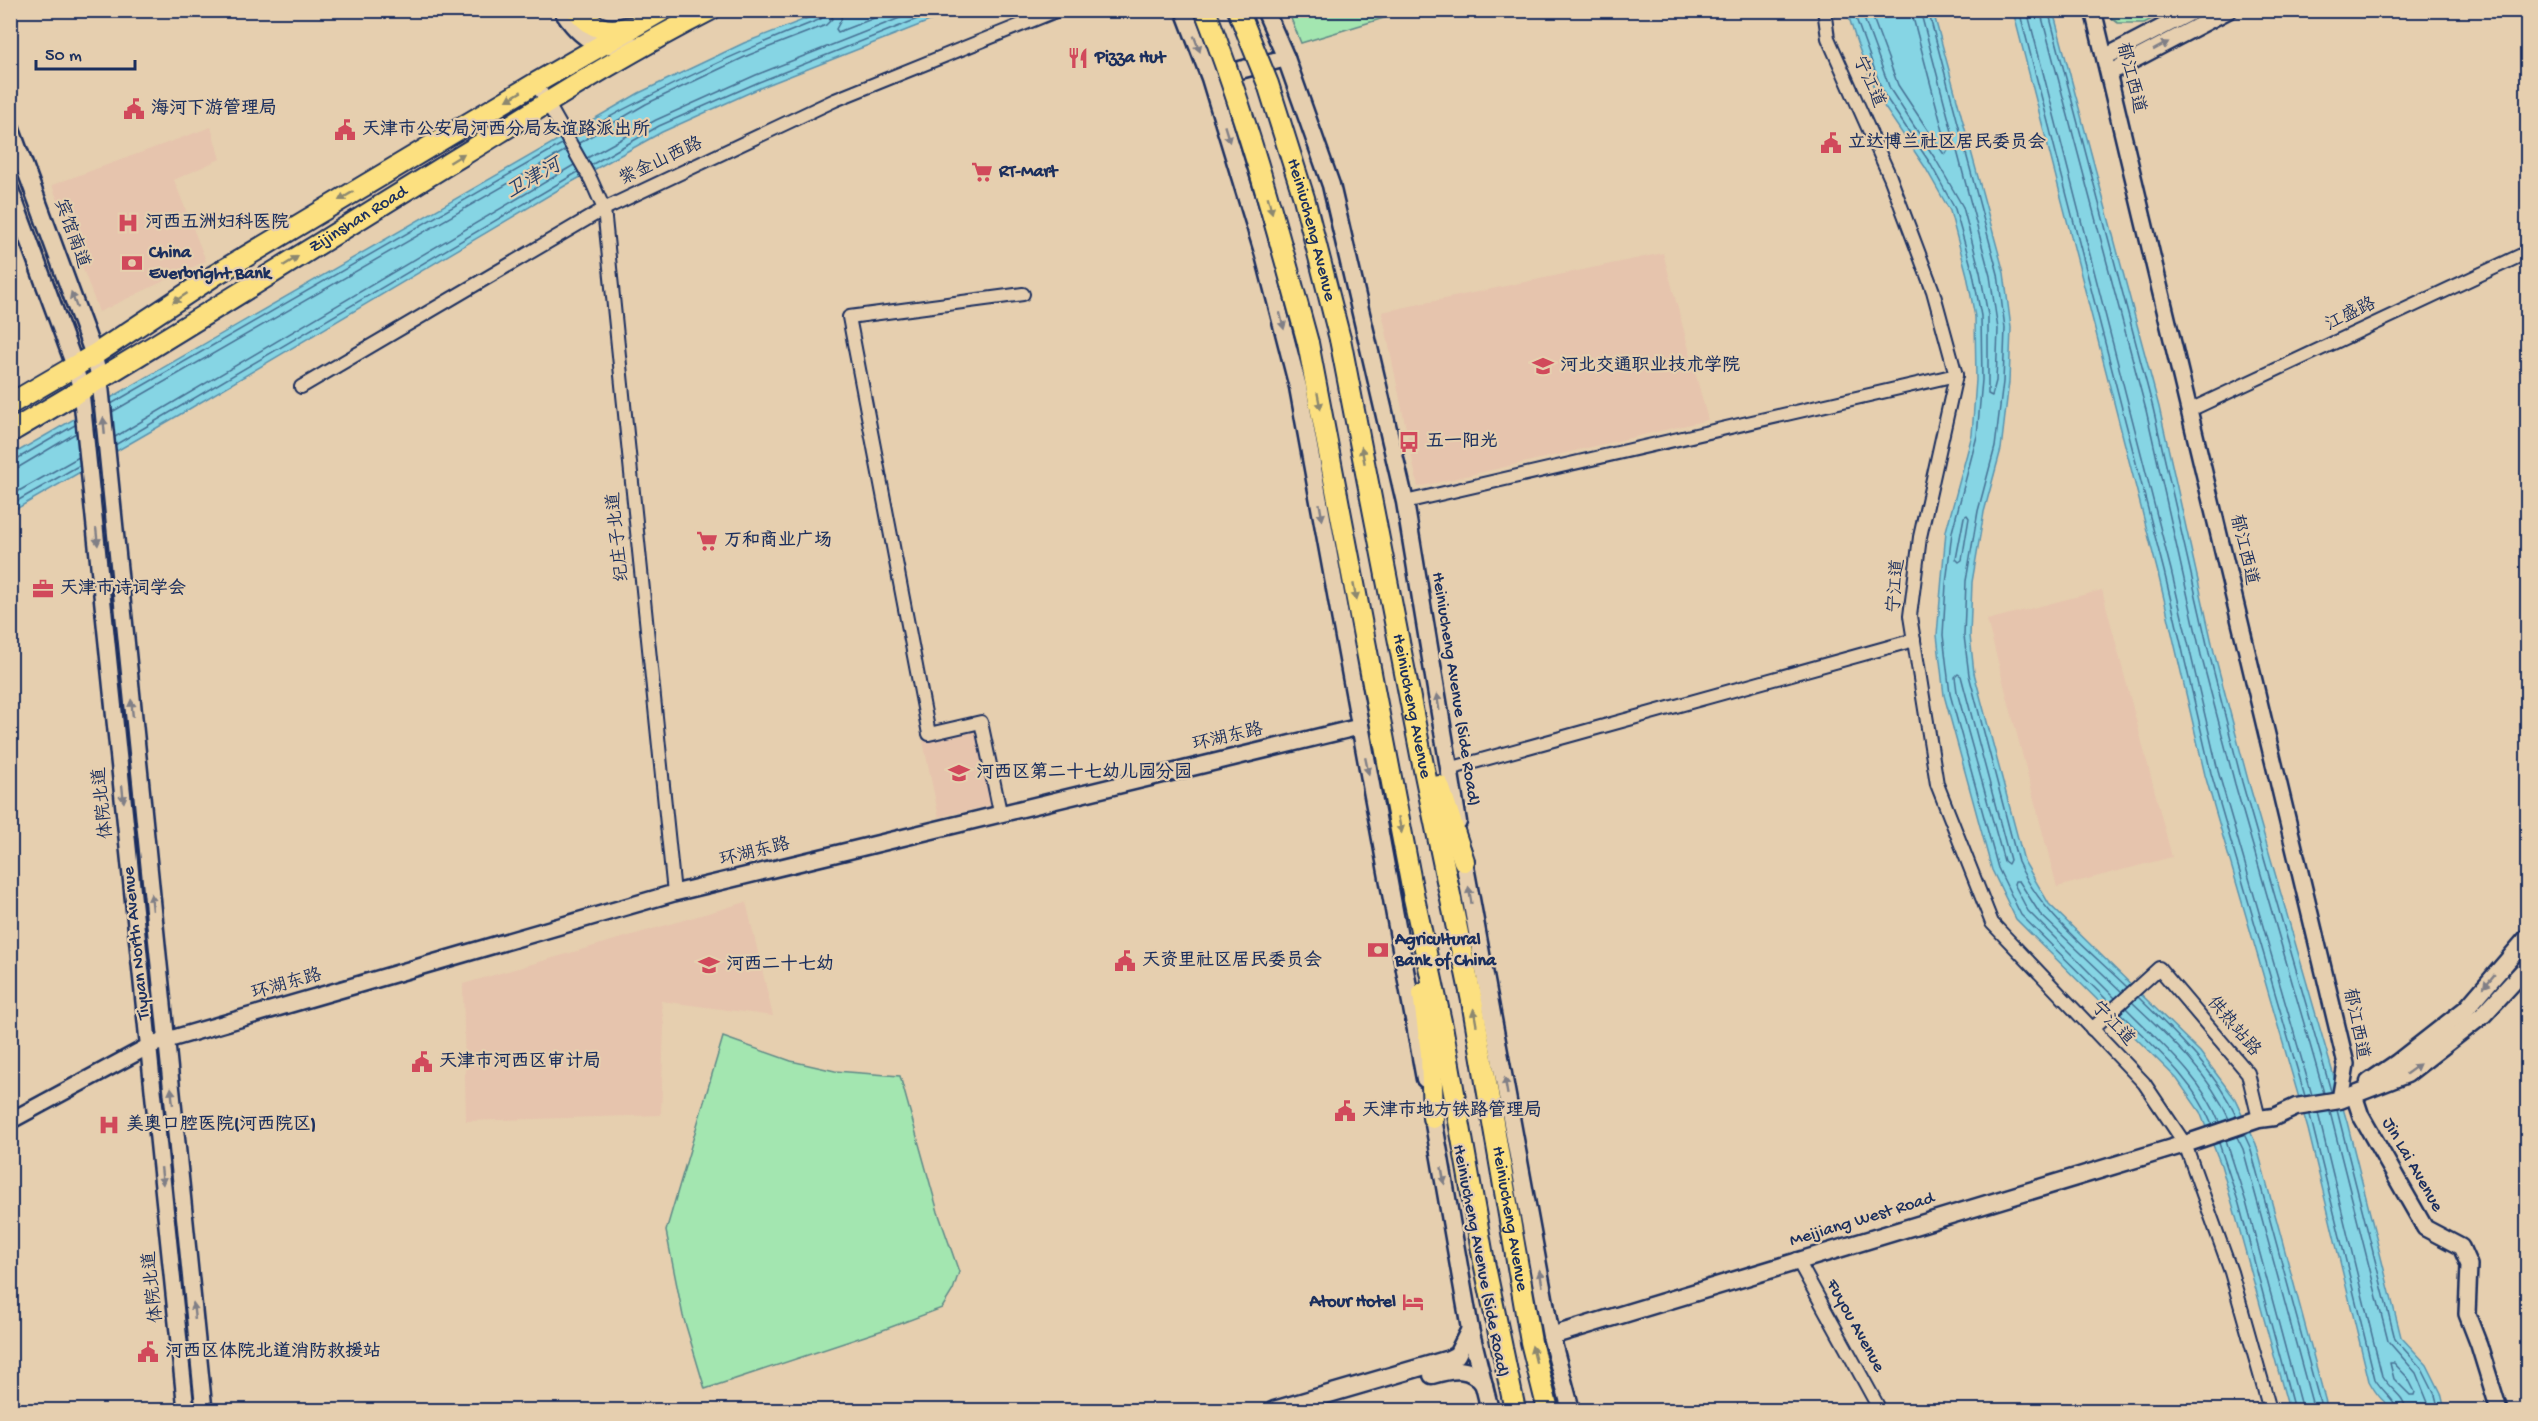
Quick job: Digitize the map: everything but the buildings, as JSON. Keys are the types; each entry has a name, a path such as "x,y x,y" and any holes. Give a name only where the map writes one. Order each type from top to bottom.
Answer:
{"main road":[{"name":"Zijinshan Road","path":"10,404 94,355 215,275 591,48 663,10"},
{"name":"Zijinshan Road","path":"10,432 100,381 547,103 710,10"},
{"path":"1184,10 1210,78 1264,255 1298,387 1433,1118"},
{"name":"Heiniucheng Avenue","path":"1205,10 1234,86 1268,198 1308,344 1414,898 1443,1031 1484,1262 1515,1410"},
{"name":"Heiniucheng Avenue","path":"1238,10 1268,84 1304,198 1340,339 1472,1001 1531,1342 1548,1410"},
{"path":"1210,78 1286,58 1265,10"},
{"path":"570,11 597,28 615,30 637,25"},
{"name":"Heiniucheng Avenue (Side Road)","path":"1286,58 1331,185 1405,502 1464,861 1551,1336"},
{"name":"宾馆南道","path":"10,127 94,355"},
{"path":"10,190 75,366"},
{"path":"1406,677 1423,723 1445,807 1464,861"},
{"path":"1414,898 1417,949 1431,1053 1433,1118"},
{"path":"2347,1097 2397,1063 2466,1009 2528,937"},
{"path":"2347,1097 2407,1074 2483,1015 2528,966"},
{"name":"Meijiang West Road","path":"1551,1336 1797,1259 2185,1144 2296,1107 2347,1097"},
{"name":"Heiniucheng Avenue (Side Road)","path":"1433,1118 1470,1329 1490,1410"},
{"path":"1274,1410 1449,1359 1462,1347 1470,1329"},
{"path":"1551,1336 1570,1410"},
{"path":"1310,1410 1450,1370 1469,1372 1480,1378 1485,1386"}],"street":[{"name":"紫金山西路","path":"301,387 604,209 835,100 1058,10"},
{"name":"宁江道","path":"1824,10 1828,38 1890,177 1933,291 1956,375 1920,537 1910,616 1937,784 1992,923 2144,1083 2185,1144 2231,1272 2270,1410"},
{"name":"郁江西道","path":"2093,10 2346,1064 2347,1097"},
{"path":"2105,57 2195,10"},
{"path":"2109,73 2229,10"},
{"path":"570,11 591,48 597,74"},
{"path":"591,48 653,42"},
{"path":"536,83 547,103"},
{"name":"纪庄子北道","path":"547,103 591,180 604,209 674,893"},
{"name":"江盛路","path":"2190,410 2528,252"},
{"path":"1000,812 981,722 929,734 849,317 1023,294"},
{"path":"94,355 100,381"},
{"path":"75,366 81,391"},
{"path":"1405,502 1956,375"},
{"name":"Tiyuan North Avenue","path":"100,381 204,1410"},
{"name":"体院北道","path":"81,391 186,1410"},
{"path":"1449,769 1914,640"},
{"name":"环湖东路","path":"10,1121 149,1046 166,1040 674,893 1000,812 1359,727"},
{"name":"供热站路","path":"2092,1029 2159,968 2248,1073 2267,1118"},
{"name":"Jin Lai Avenue","path":"2347,1097 2361,1116 2425,1228 2461,1247 2469,1265 2466,1297"},
{"name":"Fuyou Avenue","path":"1797,1259 1880,1410"},
{"path":"2466,1297 2467,1314 2499,1410"},
{"path":"2466,1297 2507,1410"}],"shaded area":[{"name":"河西五洲妇科医院","path":"211,127 220,159 174,180 206,261 99,312 52,185"},
{"name":"河北交通职业技术学院","path":"1663,253 1708,420 1418,487 1382,312"},
{"path":"2102,590 2172,857 2057,887 1987,620"},
{"name":"河西区第二十七幼儿园分园","path":"979,729 995,805 939,817 923,741"},
{"path":"746,902 773,1016 661,1001 664,1025 661,1115 466,1121 463,984"}],"green space":[{"path":"2109,10 2168,11 2144,23 2118,23 2110,17"},
{"path":"1288,11 1407,11 1301,43"},
{"path":"723,1037 791,1061 835,1071 900,1076 938,1212 959,1272 953,1290 942,1308 705,1389 683,1316 666,1231"}],"water":[{"name":"卫津河","path":"826,11 955,11 762,87 662,132 568,184 11,512 10,456 639,93 744,43"},
{"path":"1847,11 1933,11 2004,273 2011,328 2009,382 2001,449 1984,512 1972,582 1970,636 1974,673 2024,861 2049,904 2200,1052 2235,1099 2256,1144 2328,1410 2289,1410 2221,1165 2200,1112 2177,1079 2016,919 1992,870 1944,695 1937,635 1946,531 1972,435 1976,380 1975,317 1967,275 1950,211 1925,167 1877,96"},
{"path":"2013,11 2053,11 2159,407 2214,652 2248,780 2347,1122 2401,1337 2427,1365 2441,1393 2445,1410 2410,1411 2392,1407 2384,1402 2369,1381 2308,1129 2205,775 2158,573"}],"place":[{"name":"Pizza Hut","path":"1078,58"},
{"name":"海河下游管理局","path":"134,109"},
{"name":"天津市公安局河西分局友谊路派出所","path":"345,130"},
{"name":"立达博兰社区居民委员会","path":"1831,143"},
{"name":"RT-Mart","path":"982,172"},
{"name":"河西五洲妇科医院","path":"128,223"},
{"name":"China Everbright Bank","path":"132,263"},
{"name":"河北交通职业技术学院","path":"1543,366"},
{"name":"五一阳光","path":"1409,442"},
{"name":"万和商业广场","path":"707,541"},
{"name":"天津市诗词学会","path":"43,589"},
{"name":"河西区第二十七幼儿园分园","path":"959,773"},
{"name":"Agricultural Bank of China","path":"1378,950"},
{"name":"天资里社区居民委员会","path":"1125,961"},
{"name":"河西二十七幼","path":"709,965"},
{"name":"天津市河西区审计局","path":"422,1062"},
{"name":"天津市地方铁路管理局","path":"1345,1111"},
{"name":"美奥口腔医院(河西院区)","path":"109,1125"},
{"name":"Atour Hotel","path":"1413,1302"},
{"name":"河西区体院北道消防救援站","path":"148,1352"}]}
